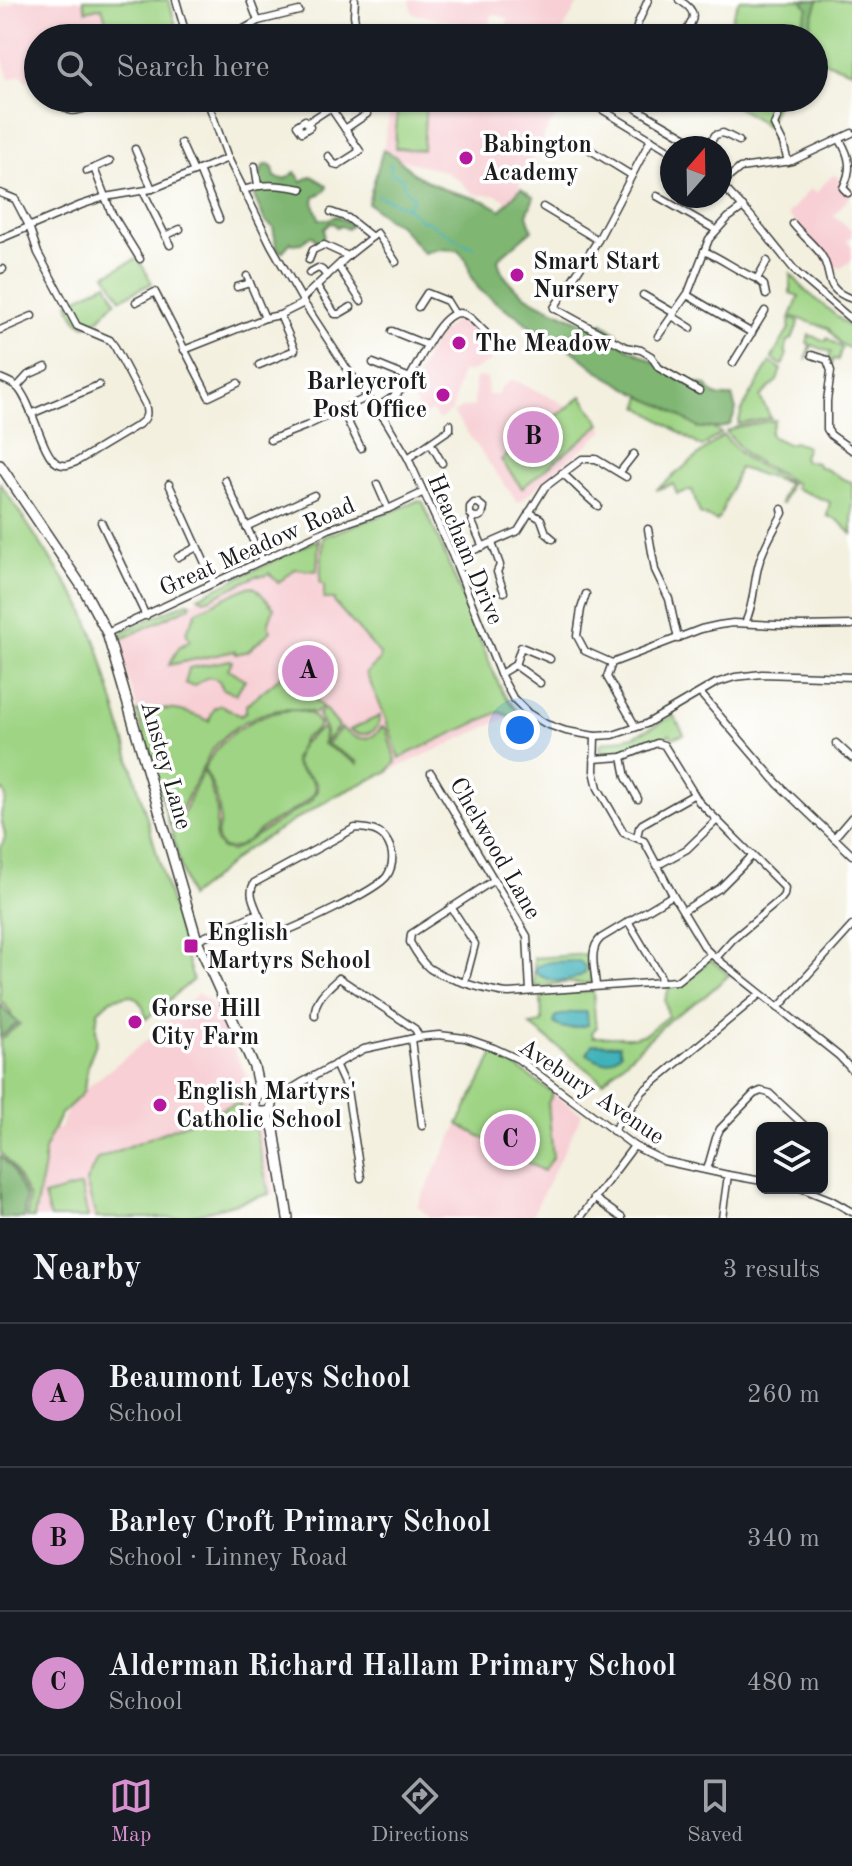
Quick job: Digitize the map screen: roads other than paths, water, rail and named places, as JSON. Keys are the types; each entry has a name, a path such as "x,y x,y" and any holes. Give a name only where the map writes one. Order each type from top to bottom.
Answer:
{"main road":[{"name":"Anstey Lane","path":"0,465 83,588 107,633 197,940 254,1067 260,1094 254,1099 254,1107 258,1112 267,1112 274,1130 288,1218"},
{"path":"260,1094 267,1094 273,1100 271,1110 267,1112"}],"street":[{"path":"176,0 181,24"},
{"path":"250,0 258,21"},
{"path":"355,0 356,24"},
{"path":"639,24 648,0"},
{"path":"679,0 693,11 690,24"},
{"path":"253,24 299,11"},
{"name":"Heacham Drive","path":"211,112 228,158 278,257 303,301 408,458 454,559 500,674 513,698 528,713 566,731 595,736 613,735 652,721 716,683 735,677 762,674 852,677"},
{"path":"307,123 324,112"},
{"path":"328,156 338,165 360,151 333,112"},
{"path":"607,112 660,145"},
{"path":"642,112 699,145 709,145 715,135 723,133 739,141"},
{"path":"780,112 774,125 788,162"},
{"path":"345,129 367,114"},
{"path":"732,175 740,168 788,162 852,133"},
{"path":"651,139 598,240 554,308 626,347 641,350 651,356 659,368 699,391"},
{"path":"840,140 852,161 850,175 843,188 848,193"},
{"path":"181,143 219,219"},
{"path":"579,143 631,175"},
{"path":"135,149 152,189"},
{"path":"0,239 81,205 105,197 152,189 228,158"},
{"path":"110,161 91,169 111,212 140,259"},
{"path":"255,166 258,185"},
{"path":"243,190 275,184 302,189"},
{"path":"143,191 170,245"},
{"path":"0,193 15,199 38,253 77,326 110,340 148,413 138,425 68,465 55,462 17,387 0,378"},
{"path":"732,196 797,273 852,320"},
{"path":"543,207 598,240"},
{"path":"658,336 687,295 709,239 743,207"},
{"path":"678,208 716,230"},
{"path":"331,212 376,233 396,262"},
{"path":"793,224 821,254 831,285 852,299"},
{"path":"165,236 180,229"},
{"path":"184,350 280,315 303,301 376,233"},
{"path":"309,260 313,250 324,245 348,256"},
{"path":"704,251 757,279 764,285 766,295"},
{"path":"757,279 767,261"},
{"path":"338,266 361,301"},
{"path":"309,273 318,268 327,276"},
{"path":"237,287 248,279 265,318"},
{"path":"317,286 335,314 351,307"},
{"path":"136,302 155,292 209,397 238,383"},
{"path":"418,307 427,293 447,301 455,314"},
{"path":"643,295 691,328"},
{"path":"687,295 752,333"},
{"path":"733,363 765,311"},
{"path":"376,408 400,391 427,345 455,314 467,316 485,332"},
{"path":"259,365 297,353 280,315"},
{"path":"0,330 32,316"},
{"path":"392,331 427,345"},
{"path":"812,355 827,360 831,371 827,429 852,450"},
{"path":"373,363 410,378"},
{"path":"17,387 28,375 46,367"},
{"path":"31,414 99,385"},
{"path":"270,440 368,397"},
{"path":"342,410 361,448"},
{"path":"408,458 450,429 450,424"},
{"path":"431,444 442,463"},
{"path":"620,472 634,454"},
{"path":"454,559 518,531 545,487 575,463 596,459 626,477"},
{"path":"562,473 598,506"},
{"path":"225,480 262,560"},
{"path":"169,484 214,583"},
{"path":"377,484 388,509"},
{"name":"Great Meadow Road","path":"107,633 329,529 388,509 422,493"},
{"path":"246,527 314,495"},
{"path":"478,503 484,513 474,517 469,511 472,505 478,503"},
{"path":"745,623 750,613 760,560 783,513 782,509"},
{"path":"529,512 541,519 545,531 553,539"},
{"path":"474,517 472,522 483,547"},
{"path":"101,522 146,616"},
{"path":"648,529 655,570 669,599 678,639"},
{"path":"492,543 500,565 497,572 504,592"},
{"path":"178,557 197,547"},
{"path":"586,594 577,636 585,651 612,663 719,625 852,625"},
{"path":"500,674 515,665 521,647 550,659"},
{"path":"612,663 607,677 636,727"},
{"path":"515,665 540,683"},
{"path":"701,694 778,784 852,855"},
{"path":"595,736 594,771 598,788 620,828 644,841 673,895 713,956 852,1069"},
{"path":"836,743 852,758"},
{"path":"494,880 414,930 410,942 430,969 500,993 677,981 713,956 784,895 785,888 693,795 662,744 654,744 622,757 594,759"},
{"path":"622,757 625,774 638,799"},
{"name":"Chelwood Lane","path":"431,773 527,936 530,991"},
{"path":"637,837 642,824 693,795"},
{"path":"834,838 852,817"},
{"path":"658,865 687,849 717,820"},
{"path":"355,828 384,836 390,847 392,864 386,878 367,892 273,936 267,933 258,913 251,896 254,883 355,828"},
{"path":"683,911 720,888 752,856"},
{"path":"596,986 595,943 673,895"},
{"path":"451,907 475,944 465,982"},
{"path":"197,940 258,913"},
{"path":"628,921 660,975 661,982"},
{"path":"778,1008 852,926"},
{"path":"305,1010 314,1014 319,998 339,978 415,1029 422,1126"},
{"path":"613,1131 643,1091 760,994"},
{"name":"Avebury Avenue","path":"273,1100 364,1049 439,1035 465,1038 518,1059 634,1146 664,1161 756,1180"},
{"path":"335,1064 347,1090 361,1178"},
{"path":"707,1170 720,1129 754,1094 761,1091 769,1093 800,1122"},
{"path":"580,1218 634,1146"},
{"path":"722,1218 728,1175"},
{"path":"816,1194 852,1212"},
{"path":"594,1198 622,1218"}],"water":[{"path":"579,961 585,966 585,973 573,979 553,980 535,972 537,966 550,962"},
{"path":"587,1012 588,1025 566,1028 554,1023 556,1016"},
{"path":"592,1044 619,1045 621,1053 607,1062 601,1062 587,1054"}],"waterway":[{"path":"390,163 392,174 401,177 406,191 414,196 407,208"},
{"path":"378,195 474,247"}],"place":[{"name":"Babington Academy","path":"466,158"},
{"name":"Smart Start Nursery","path":"517,275"},
{"name":"The Meadow","path":"459,343"},
{"name":"Barleycroft Post Office","path":"443,395"},
{"name":"Barley Croft Primary School","path":"533,437"},
{"name":"Beaumont Leys School","path":"308,671"},
{"name":"English Martyrs School","path":"191,946"},
{"name":"Gorse Hill City Farm","path":"135,1022"},
{"name":"English Martyrs' Catholic School","path":"160,1105"},
{"name":"Alderman Richard Hallam Primary School","path":"510,1140"}]}
